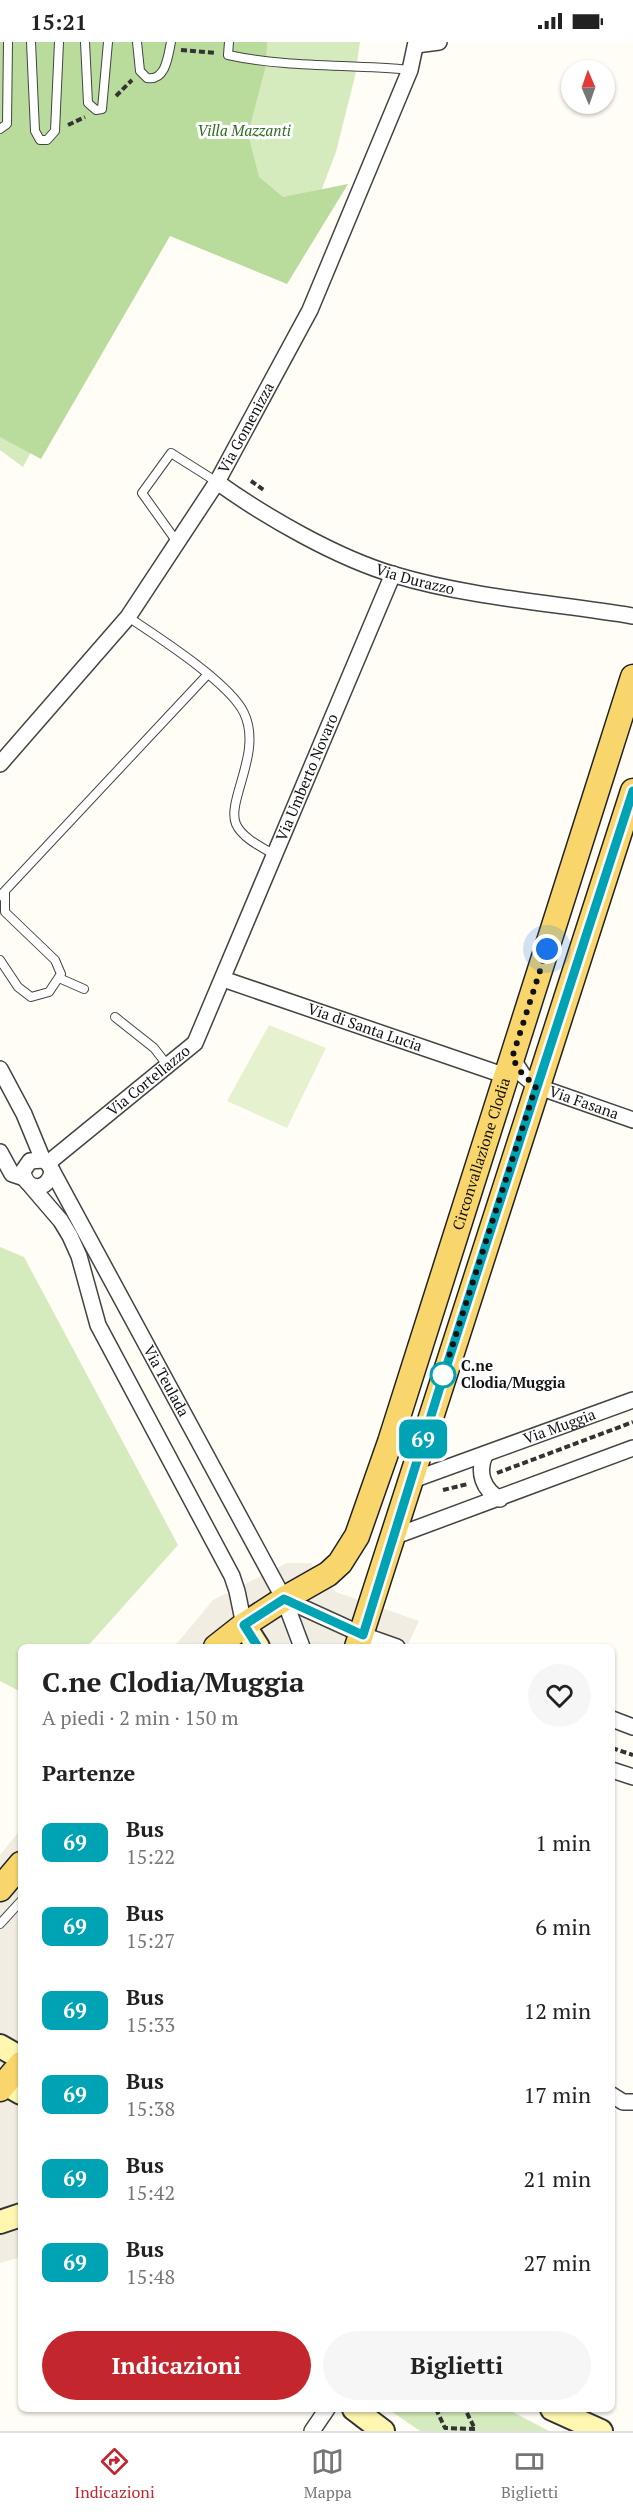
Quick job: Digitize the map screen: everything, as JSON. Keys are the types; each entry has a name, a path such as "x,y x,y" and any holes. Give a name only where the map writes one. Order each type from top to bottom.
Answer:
{"main road":[{"name":"Circonvallazione Clodia","path":"220,1644 284,1599 328,1574 348,1554 357,1536 390,1442 633,677"},
{"path":"360,1641 536,1086 633,791"},
{"path":"244,1625 256,1644"},
{"path":"0,1889 18,1868"},
{"path":"0,2046 18,2056"},
{"path":"6,2086 18,2068"},
{"path":"0,2222 18,2216"},
{"path":"358,2412 383,2431"},
{"path":"559,2412 601,2431"}],"street":[{"path":"416,44 439,42"},
{"name":"Via Gomenizza","path":"0,764 128,617 217,482 310,310 410,70 416,44"},
{"name":"Via Durazzo","path":"217,482 238,497 316,541 393,574 462,590 633,616"},
{"name":"Via Umberto Novaro","path":"224,979 393,574"},
{"name":"Via di Santa Lucia","path":"224,979 509,1067"},
{"name":"Via Cortellazzo","path":"48,1165 195,1043 224,979"},
{"name":"Via Fasana","path":"509,1067 536,1086 633,1120"},
{"name":"Via Teulada","path":"0,1069 48,1165 284,1599 301,1644"},
{"path":"0,1152 12,1174 27,1182 39,1188 51,1179 48,1165 30,1161 23,1171 27,1182 61,1221 70,1236 79,1256 98,1324 232,1576 244,1625"},
{"name":"Via Muggia","path":"410,1481 633,1400"},
{"path":"393,1537 633,1448"},
{"path":"485,1455 481,1470 483,1479 489,1491 500,1499"},
{"path":"284,1599 360,1641 378,1644"},
{"path":"615,1720 633,1726"},
{"path":"615,1771 633,1777"},
{"path":"615,2097 623,2102 633,2102"},
{"path":"312,2431 325,2412"}],"lane":[{"path":"0,129 7,124 8,42"},
{"path":"31,42 35,131 40,140 47,140 55,131 59,42"},
{"path":"85,42 88,103 99,109 108,42"},
{"path":"138,42 141,71 147,78 153,79 160,75 171,45"},
{"path":"229,42 228,55 292,65 359,65 410,70"},
{"path":"178,543 142,493 171,453 217,482"},
{"path":"128,617 208,674 238,702 249,726 249,751 235,811 236,825 255,843 275,855"},
{"path":"0,960 18,987 31,996 49,992 59,978 60,969 55,960 4,912 2,894 208,674"},
{"path":"59,978 84,989"},
{"path":"115,1017 147,1041 168,1066"},
{"path":"0,1924 18,1904"},
{"path":"9,1914 18,1914"}],"path":[{"path":"171,45 228,55"},
{"path":"55,131 80,121 99,109 141,71"},
{"path":"251,481 265,491"},
{"path":"491,1476 633,1422"},
{"path":"443,1491 478,1481"},
{"path":"615,1749 633,1755"},
{"path":"437,2412 444,2429 477,2430"},
{"path":"467,2412 477,2430"}],"green space":[{"name":"Villa Mazzanti","path":"0,42 360,42 355,76 336,152 305,233 135,201 103,318 23,467 0,450"},
{"name":"Villa Mazzanti","path":"0,42 267,42 266,65 248,134 259,177 283,197 348,184 287,284 170,236 41,459 0,437"},
{"path":"269,1025 326,1048 287,1128 227,1101"},
{"path":"0,1247 24,1257 178,1545 90,1644 18,1644 18,1690 0,1681"},
{"path":"392,2412 513,2412 549,2431 420,2431"}],"shaded area":[{"path":"287,1563 311,1563 336,1592 419,1621 408,1644 176,1644 213,1600"},
{"path":"18,1833 18,2258 0,2263 0,1855"}],"bus line":[{"name":"69","path":"256,1644 244,1625 284,1599 363,1635 529,1108 633,791"}],"place":[{"name":"C.ne Clodia/Muggia","path":"443,1375"}],"route":[{"path":"443,1375 536,1086 523,1075 512,1058 547,949"}]}
